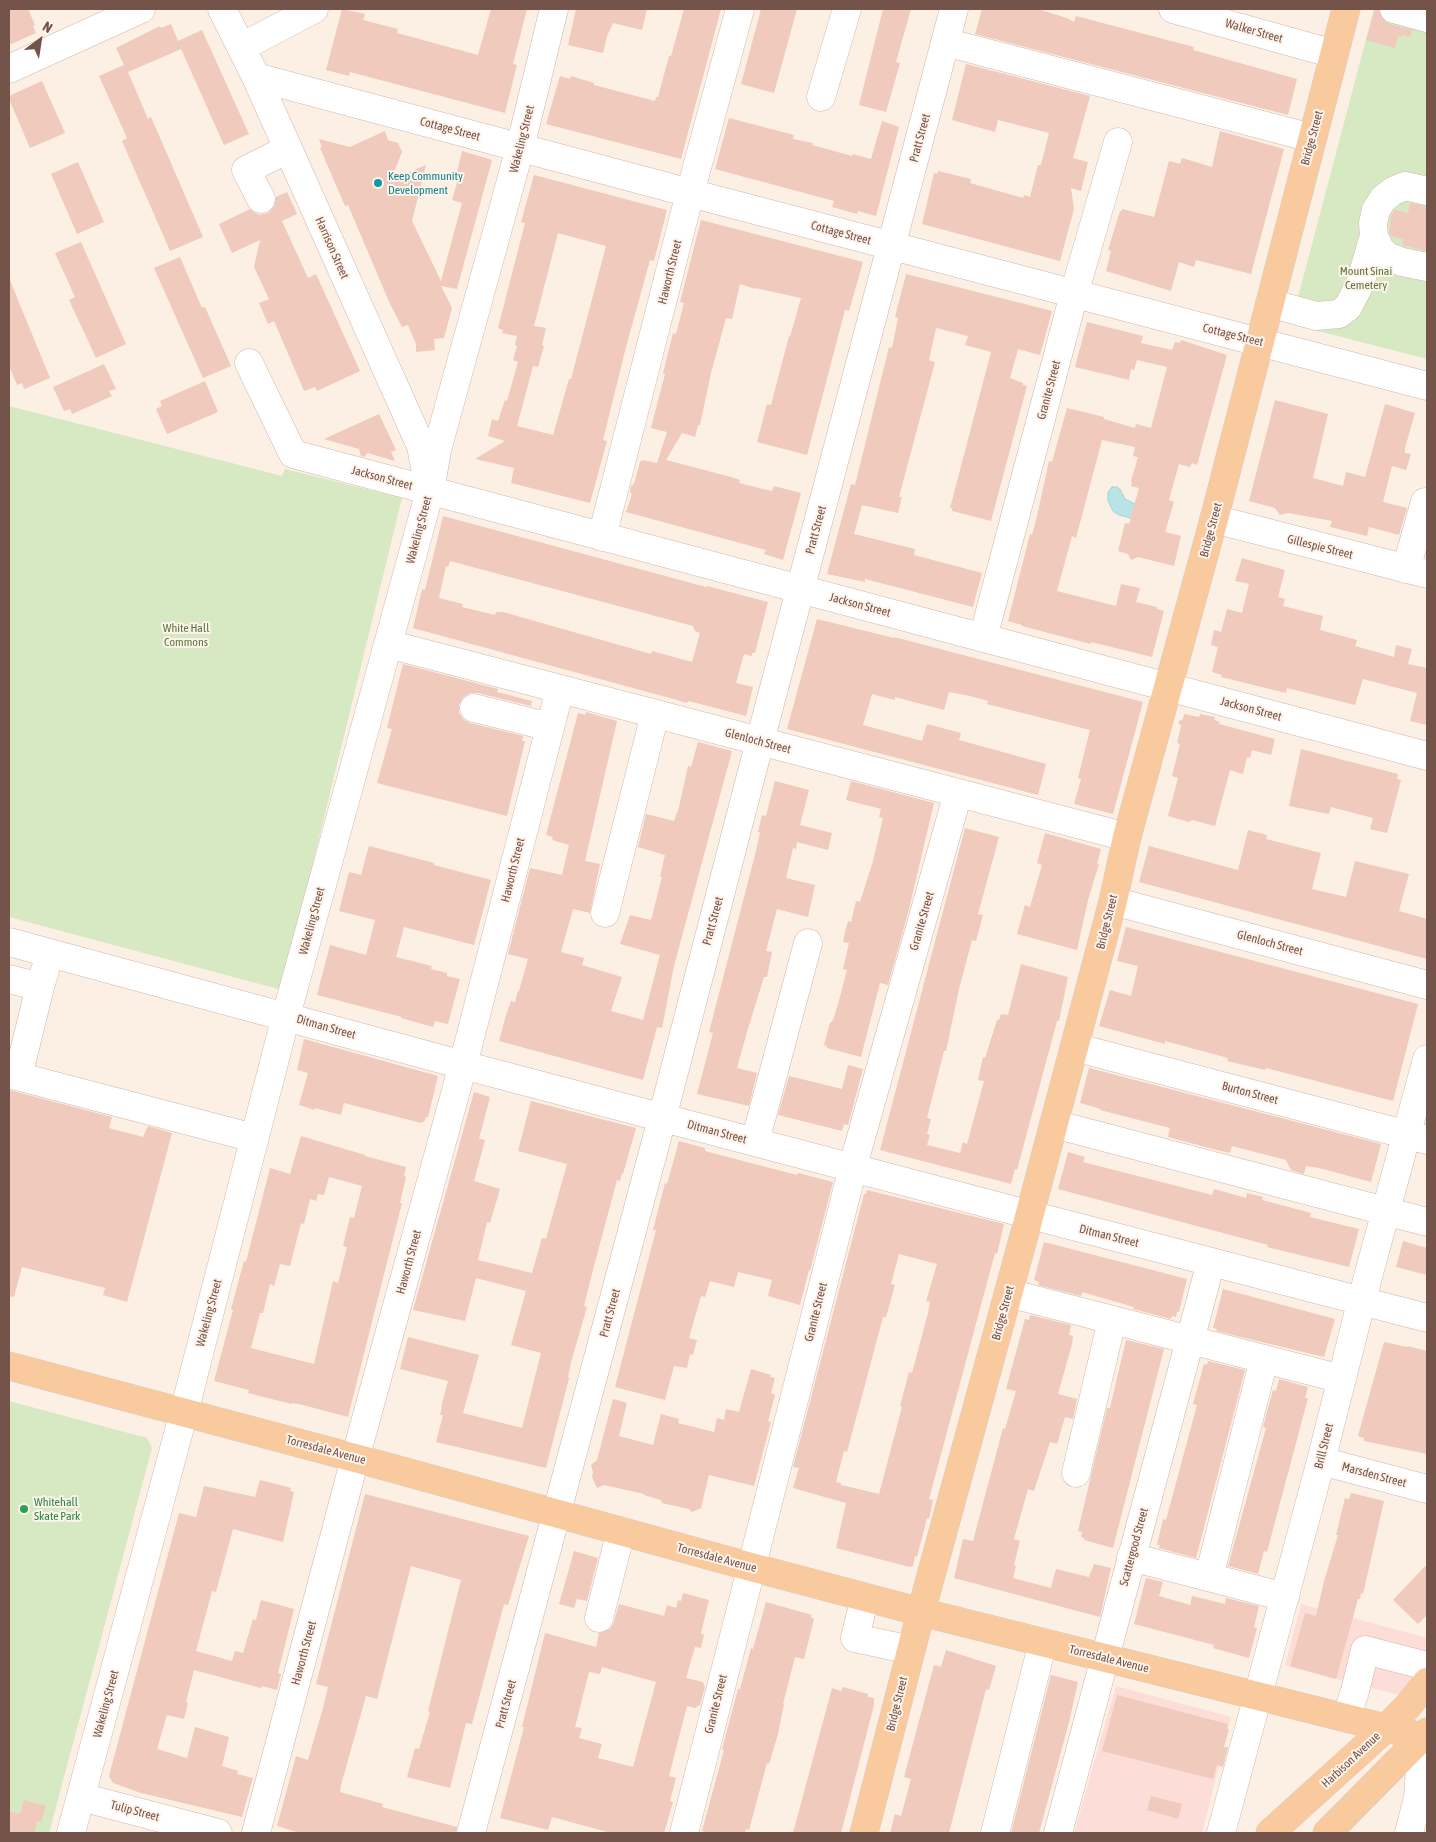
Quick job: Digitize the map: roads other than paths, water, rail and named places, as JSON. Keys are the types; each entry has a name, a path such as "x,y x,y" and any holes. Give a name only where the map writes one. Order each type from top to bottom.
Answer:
{"main road":[{"name":"Bridge Street","path":"864,1833 921,1612 1054,1124 1128,837 1214,519 1346,9"},
{"name":"Torresdale Avenue","path":"9,1366 921,1612 1386,1728 1426,1736"},
{"name":"Harbison Avenue","path":"1270,1833 1386,1728 1408,1706 1427,1682"},
{"path":"1327,1833 1426,1736"}],"street":[{"path":"9,69 141,9"},
{"name":"Harrison Street","path":"222,9 256,77 421,446 430,491"},
{"path":"242,48 314,9"},
{"name":"Wakeling Street","path":"71,1833 184,1412 286,1016 430,491 437,450 520,148 554,9"},
{"name":"Haworth Street","path":"602,537 690,193 740,9"},
{"path":"821,97 847,9"},
{"name":"Pratt Street","path":"471,1833 954,9"},
{"name":"Walker Street","path":"1173,9 1334,54"},
{"path":"1394,9 1427,18"},
{"path":"945,42 1312,138"},
{"name":"Cottage Street","path":"256,77 1427,386"},
{"name":"Granite Street","path":"983,638 1074,294 1118,142"},
{"path":"261,199 246,170 288,149"},
{"path":"1427,192 1405,186 1393,191 1383,199 1376,210 1373,223 1374,236 1379,248 1387,256 1402,262 1427,267"},
{"path":"1270,303 1316,316 1338,314 1348,307 1360,284 1374,236"},
{"name":"Jackson Street","path":"249,363 293,454 1427,756"},
{"path":"1416,572 1425,502"},
{"name":"Gillespie Street","path":"1214,519 1416,572"},
{"name":"Glenloch Street","path":"388,644 1128,837"},
{"name":"Haworth Street","path":"256,1833 355,1458 463,1065 560,689"},
{"path":"474,708 550,727"},
{"path":"604,913 655,714"},
{"name":"Granite Street","path":"684,1833 750,1567 854,1168 860,1138 958,793"},
{"name":"Glenloch Street","path":"1113,901 1427,985"},
{"name":"Ditman Street","path":"9,942 463,1065 1029,1215 1362,1299 1427,1318"},
{"path":"755,1142 808,943"},
{"path":"50,952 16,1067 254,1138"},
{"path":"9,979 40,987"},
{"name":"Burton Street","path":"1074,1047 1417,1137"},
{"name":"Brill Street","path":"1221,1833 1259,1696 1386,1211 1417,1137 1427,1059"},
{"path":"1054,1124 1427,1222"},
{"name":"Scattergood Street","path":"1058,1833 1212,1262"},
{"path":"1008,1293 1342,1379"},
{"path":"1076,1473 1112,1320"},
{"path":"1209,1577 1264,1359"},
{"name":"Marsden Street","path":"1321,1461 1427,1489"},
{"path":"599,1618 621,1531"},
{"path":"1131,1557 1285,1597"},
{"path":"865,1597 856,1638 911,1650"},
{"path":"995,1833 1043,1642"},
{"path":"1346,1718 1365,1650 1427,1666"},
{"path":"1414,1832 1422,1799 1426,1736"},
{"name":"Tulip Street","path":"81,1796 218,1833"}],"water":[{"path":"1112,487 1120,489 1125,499 1135,504 1134,519 1119,515 1113,511 1108,501 1108,492"}],"place":[{"name":"Keep Community Development","path":"378,183"},
{"name":"Whitehall Skate Park","path":"24,1509"}],"park label":[{"name":"Mount Sinai Cemetery","path":"1366,278"},
{"name":"White Hall Commons","path":"186,635"}]}
